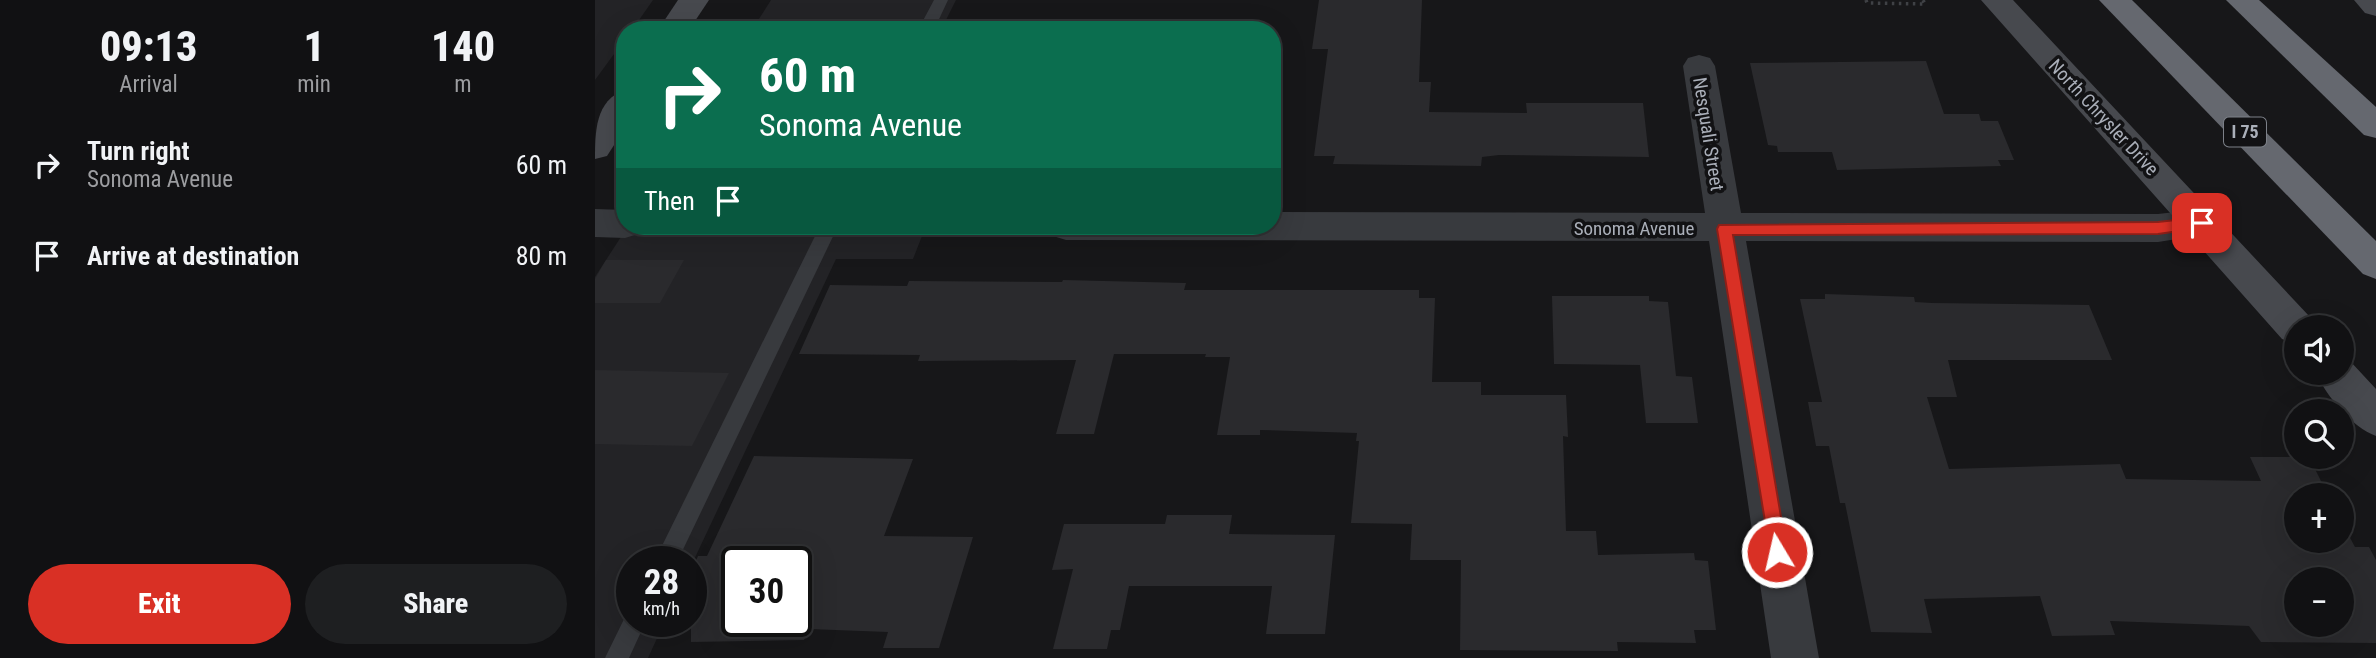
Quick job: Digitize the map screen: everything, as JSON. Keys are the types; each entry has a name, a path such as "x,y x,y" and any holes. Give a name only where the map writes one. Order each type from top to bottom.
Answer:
{"highway":[{"name":"I 75","path":"2114,0 2376,264"},
{"path":"2241,0 2376,126"},
{"path":"2253,0 2275,31"}],"main road":[{"path":"679,21 694,0"},
{"name":"North Chrysler Drive","path":"1996,0 2284,315"},
{"path":"2369,0 2376,6"},
{"path":"595,147 616,116"},
{"path":"2347,385 2376,418"}],"street":[{"name":"Nesquali Street","path":"1699,66 1795,658"},
{"path":"595,223 616,223"},
{"name":"Sonoma Avenue","path":"1281,227 2158,228 2202,223"}],"lane":[{"path":"930,21 941,0"},
{"path":"673,546 825,235"},
{"path":"617,658 627,637"}],"path":[{"path":"1866,0 1867,3 1924,4 1923,0"}],"shaded area":[{"path":"595,0 653,0 638,21 616,21 616,51 595,80"},
{"path":"771,0 956,0 946,21 758,21"},
{"path":"622,235 922,235 913,259 836,259 700,546 616,546 616,637 658,637 648,658 595,658 595,277"}],"building":[{"path":"1319,0 1422,0 1419,82 1431,82 1429,112 1527,113 1526,103 1643,103 1649,157 1499,155 1482,157 1481,166 1333,164 1335,156 1314,156 1328,49 1312,49"},
{"path":"1926,61 1944,114 1979,114 1981,121 1998,121 2014,160 1998,160 2001,166 1837,170 1832,152 1778,152 1777,146 1768,145 1750,63"},
{"path":"606,260 684,260 660,303 595,303 595,279"},
{"path":"1063,280 1186,283 1184,290 1419,290 1419,298 1435,298 1432,382 1481,382 1481,395 1566,395 1568,437 1563,436 1566,531 1596,531 1598,555 1694,553 1695,560 1708,561 1716,630 1694,630 1696,643 1617,642 1618,651 1460,650 1461,560 1410,560 1412,524 1351,523 1359,441 1356,441 1357,433 1260,430 1260,435 1217,435 1230,357 1205,357 1206,354 1114,354 1094,434 1056,434 1076,360 918,361 920,355 799,354 830,285 907,286 909,281"},
{"path":"1825,294 1914,297 1915,302 1932,303 2089,305 2112,360 1948,360 1957,397 1927,397 1949,469 2120,464 2126,479 2261,481 2250,457 2284,457 2284,469 2315,469 2322,483 2284,483 2284,553 2354,553 2354,545 2369,547 2376,560 2376,643 2261,642 2249,626 2110,621 2115,635 2052,636 2040,596 1924,599 1932,633 1871,632 1845,503 1840,503 1829,446 1816,446 1808,402 1822,402 1800,299 1825,299"},
{"path":"1552,296 1649,296 1649,301 1668,302 1676,376 1692,377 1698,423 1646,423 1640,365 1554,364"},
{"path":"595,370 729,373 692,446 595,444"},
{"path":"754,456 913,459 884,536 973,537 939,648 883,648 888,632 812,629 812,546 721,546 721,637 805,637 804,640 691,642 691,637 707,637 707,556"},
{"path":"1167,515 1232,515 1229,534 1335,535 1325,634 1266,634 1272,586 1129,586 1120,630 1111,630 1107,649 1053,649 1073,569 1052,570 1064,524 1165,524"}],"route":[{"path":"1777,552 1724,229 2158,228 2202,223"}]}
